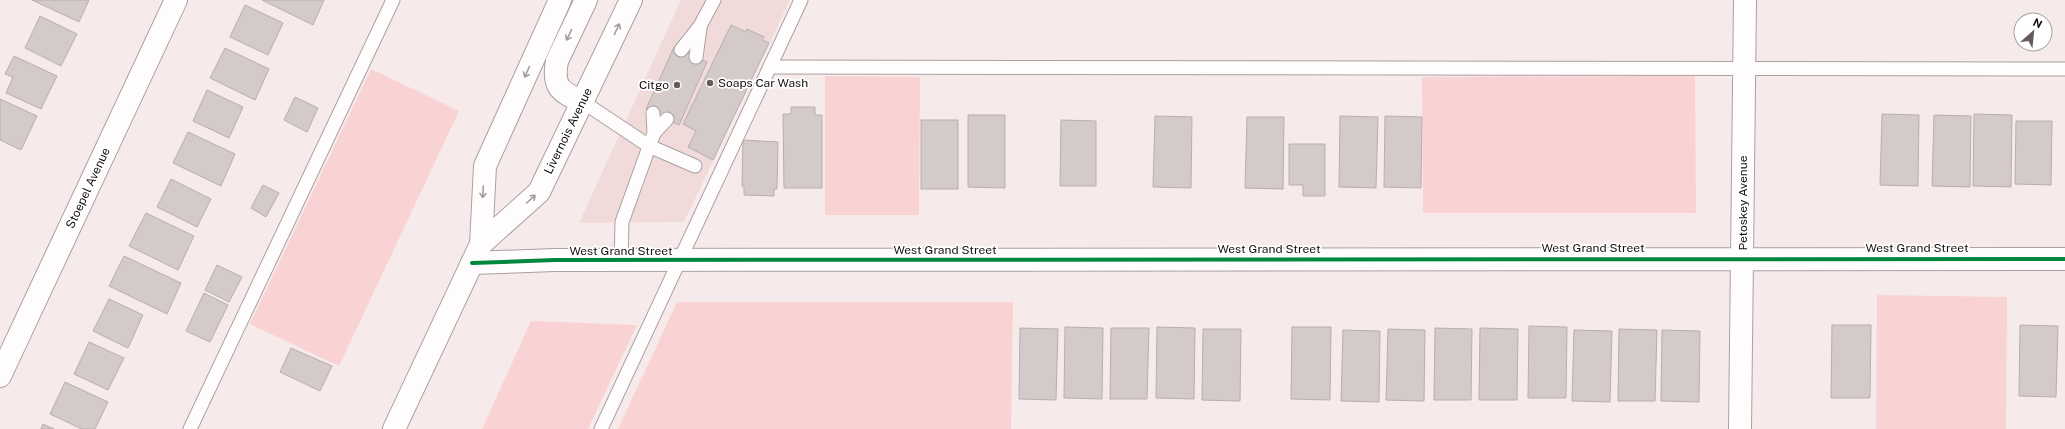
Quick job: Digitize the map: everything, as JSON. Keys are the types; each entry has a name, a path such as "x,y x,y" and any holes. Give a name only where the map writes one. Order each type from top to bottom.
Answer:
{"street":[{"name":"Stoepel Avenue","path":"0,376 176,0"},
{"name":"Livernois Avenue","path":"394,429 476,253 485,166 560,0"},
{"path":"583,102 564,93 559,88 555,70 557,61 586,0"},
{"name":"Livernois Avenue","path":"476,253 540,192 631,0"},
{"name":"Petoskey Avenue","path":"1740,429 1744,0"},
{"name":"West Grand Street","path":"476,253 620,261 1742,258 2065,259"}],"lane":[{"path":"190,429 393,0"},
{"path":"681,50 700,26 714,0"},
{"path":"601,429 801,0"},
{"path":"696,57 700,26"},
{"path":"770,67 2065,69"},
{"path":"583,102 649,146 695,166"},
{"path":"653,113 654,133"},
{"path":"620,261 622,222 654,133 667,119"}],"shaded area":[{"path":"681,0 790,0 684,222 579,223"},
{"path":"371,69 459,111 339,366 250,324"},
{"path":"825,76 920,77 919,215 825,215"},
{"path":"1695,76 1696,213 1423,213 1422,77"},
{"path":"1877,295 2007,297 2006,429 1876,429"},
{"path":"677,302 1013,302 1011,429 618,429"},
{"path":"531,321 637,325 588,429 482,429"}],"building":[{"path":"32,0 89,0 79,22"},
{"path":"262,0 324,0 313,25"},
{"path":"245,5 283,23 268,55 230,37"},
{"path":"40,16 77,34 61,66 25,48"},
{"path":"731,25 746,32 747,29 764,37 762,40 769,43 713,160 688,147 696,131 683,124"},
{"path":"674,47 707,62 679,125 646,109"},
{"path":"225,48 269,69 255,100 210,78"},
{"path":"14,56 57,76 41,109 6,93 13,77 5,74"},
{"path":"207,90 243,107 229,138 193,121"},
{"path":"295,97 318,108 307,132 284,120"},
{"path":"0,99 37,116 21,150 0,140"},
{"path":"791,107 815,107 815,115 822,115 822,188 784,188 783,114 791,114"},
{"path":"1882,114 1919,115 1918,186 1880,185"},
{"path":"1974,114 2012,115 2011,187 1973,186"},
{"path":"968,115 1005,115 1005,188 968,187"},
{"path":"1934,115 1971,116 1970,187 1932,186"},
{"path":"1155,116 1192,117 1191,188 1153,187"},
{"path":"1340,116 1378,117 1376,188 1339,187"},
{"path":"1385,116 1422,117 1421,188 1384,187"},
{"path":"1247,117 1284,117 1283,189 1245,188"},
{"path":"921,120 958,120 958,189 921,189"},
{"path":"1061,120 1096,121 1096,186 1060,186"},
{"path":"2016,121 2052,121 2051,185 2015,184"},
{"path":"188,132 235,154 221,186 173,163"},
{"path":"743,140 778,142 777,189 774,189 774,196 744,195 744,186 742,186"},
{"path":"1289,144 1325,144 1325,196 1303,196 1303,185 1289,185"},
{"path":"171,179 211,199 197,227 157,207"},
{"path":"263,185 279,193 266,217 251,208"},
{"path":"146,213 194,236 178,270 129,246"},
{"path":"124,256 181,283 167,314 109,286"},
{"path":"217,265 242,277 229,302 205,290"},
{"path":"204,293 228,305 210,342 186,331"},
{"path":"109,299 143,315 128,348 93,331"},
{"path":"1832,325 1871,325 1870,398 1831,398"},
{"path":"2020,325 2058,326 2056,397 2019,396"},
{"path":"1529,326 1567,327 1566,398 1528,398"},
{"path":"1065,327 1103,328 1102,399 1064,398"},
{"path":"1157,327 1195,328 1194,399 1156,398"},
{"path":"1292,327 1331,327 1330,400 1291,399"},
{"path":"1020,328 1058,329 1056,400 1019,399"},
{"path":"1111,328 1149,328 1147,399 1110,399"},
{"path":"1435,328 1472,329 1471,400 1434,400"},
{"path":"1480,328 1518,329 1517,400 1479,400"},
{"path":"1203,329 1241,329 1240,401 1202,400"},
{"path":"1388,329 1425,330 1424,401 1386,400"},
{"path":"1619,329 1657,330 1655,401 1618,401"},
{"path":"1343,330 1380,331 1379,402 1341,401"},
{"path":"1574,330 1612,331 1610,402 1572,401"},
{"path":"1662,330 1700,331 1699,402 1661,401"},
{"path":"89,342 124,358 108,390 74,374"},
{"path":"291,348 332,366 320,391 280,372"},
{"path":"65,382 108,402 95,429 82,429 50,414"},
{"path":"43,424 54,429 41,429"}],"cycle path":[{"path":"472,263 555,260 2065,259"}],"place":[{"name":"Soaps Car Wash","path":"710,83"},
{"name":"Citgo","path":"677,85"}]}
